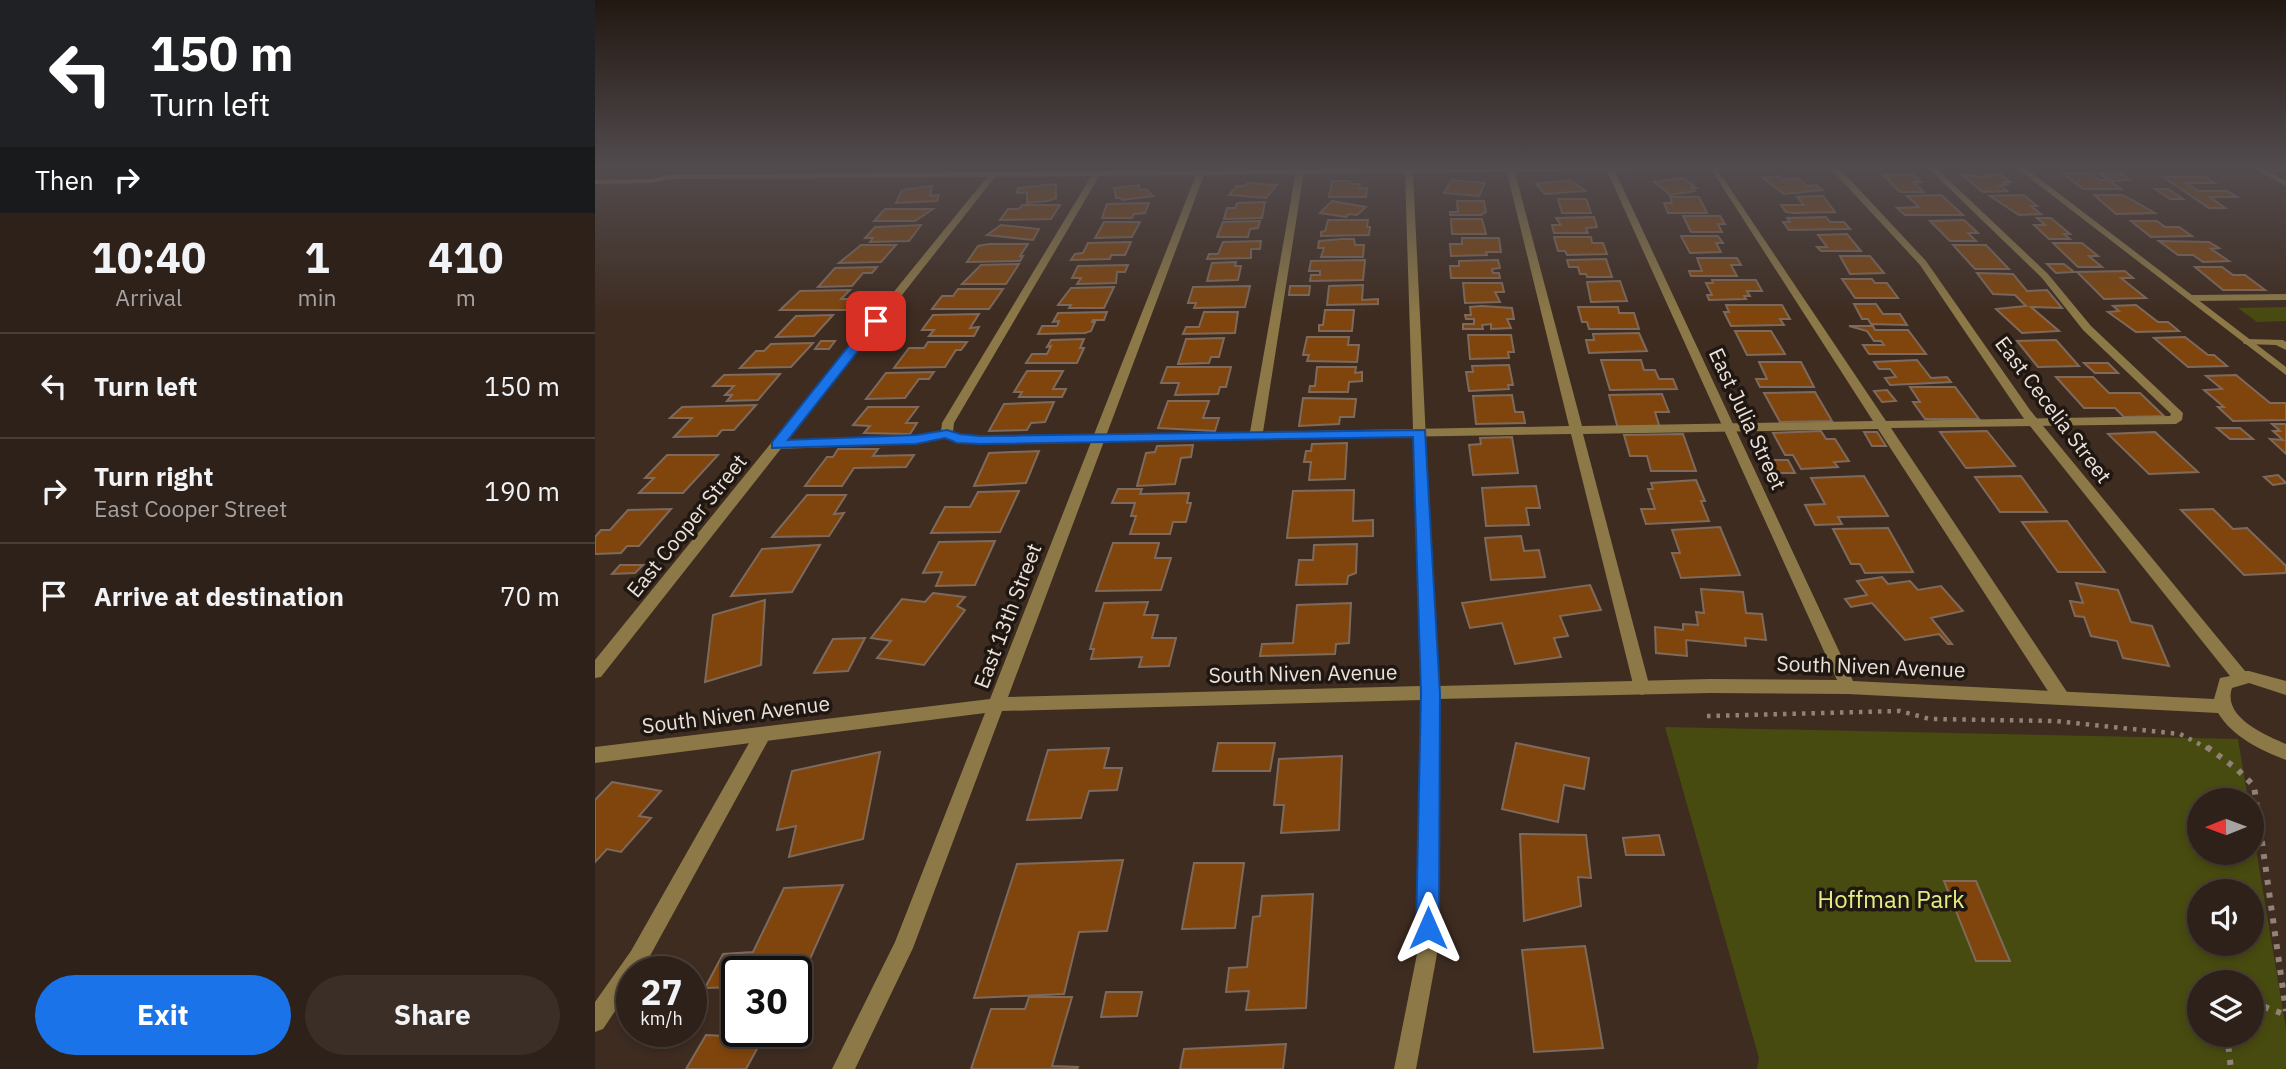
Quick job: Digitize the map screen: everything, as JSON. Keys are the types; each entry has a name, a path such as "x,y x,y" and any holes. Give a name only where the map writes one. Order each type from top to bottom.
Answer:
{"street":[{"name":"East Cooper Street","path":"595,672 960,216"},
{"path":"947,434 948,422 1071,216"},
{"name":"East 13th Street","path":"842,1069 903,948 1184,216"},
{"path":"1256,435 1293,216"},
{"path":"1405,1069 1427,954 1430,694 1411,216"},
{"path":"1522,216 1642,688"},
{"name":"East Julia Street","path":"1632,216 1848,687"},
{"path":"1744,216 2061,697"},
{"name":"East Cecelia Street","path":"1879,216 1923,263 2033,421 2241,678"},
{"path":"777,445 916,440 947,434 957,439 980,440 2176,420 2177,414 2087,328 2046,276 1983,216"},
{"path":"2084,216 2286,372"},
{"path":"2192,298 2286,297"},
{"path":"2248,342 2279,342 2286,347"},
{"path":"2286,688 2265,680 2241,678 2226,683 2221,690 2224,706 2237,724 2252,736 2286,752"},
{"name":"South Niven Avenue","path":"595,755 997,705 1642,688 1848,687 2224,706"},
{"path":"595,1021 638,958 763,734"}],"path":[{"path":"1707,716 1900,711 1930,719 2055,721 2152,731 2180,734 2201,743 2237,769 2254,786 2286,1013 2264,1006"},
{"path":"2228,1047 2231,1069"}],"green space":[{"path":"2286,307 2286,321 2257,322 2238,308"},
{"name":"Hoffman Park","path":"1665,727 2238,739 2246,788 2187,788 2187,865 2259,865 2261,879 2187,879 2187,956 2264,956 2264,897 2286,1029 2286,1069 1757,1069 1759,1058"}],"building":[{"path":"879,216 923,216 915,221 874,221"},
{"path":"1003,216 1053,216 1051,219 1000,220"},
{"path":"1103,216 1133,216 1132,218 1102,218"},
{"path":"1225,216 1262,216 1262,218 1224,219"},
{"path":"1683,216 1720,216 1725,224 1718,224 1722,232 1691,232"},
{"path":"1594,217 1597,227 1586,228 1588,233 1554,233 1552,225 1561,225 1556,218"},
{"path":"1826,217 1830,222 1844,222 1850,229 1789,230 1783,222 1790,222 1787,218"},
{"path":"2037,218 2051,218 2070,234 2064,234 2070,239 2049,239 2034,225 2045,225"},
{"path":"1451,219 1482,219 1486,234 1452,234"},
{"path":"1328,220 1368,220 1369,235 1321,236"},
{"path":"1964,220 1978,233 1968,233 1976,241 1950,241 1930,221"},
{"path":"1260,221 1258,228 1250,229 1248,237 1217,237 1223,222"},
{"path":"2131,221 2157,221 2165,227 2179,227 2192,236 2151,237"},
{"path":"1104,222 1140,222 1132,237 1095,238"},
{"path":"921,225 909,241 870,242 873,238 865,238 875,227"},
{"path":"1001,225 1039,229 1033,240 987,235"},
{"path":"1847,234 1861,251 1821,251 1817,247 1827,247 1818,235"},
{"path":"1681,236 1718,236 1723,243 1716,243 1721,252 1690,253"},
{"path":"1554,237 1591,237 1592,243 1603,243 1607,254 1567,255 1565,251 1558,251"},
{"path":"1462,238 1499,238 1501,252 1451,256 1450,244 1462,244"},
{"path":"1354,239 1355,245 1364,245 1363,257 1321,257 1324,248 1318,248 1319,241"},
{"path":"1261,241 1260,249 1251,249 1251,258 1207,259 1209,254 1218,254 1223,242"},
{"path":"2159,241 2209,242 2219,248 2211,249 2229,261 2203,262 2193,255 2178,255"},
{"path":"1131,242 1125,255 1111,255 1110,259 1071,260 1075,254 1083,253 1088,243"},
{"path":"2053,243 2082,243 2098,256 2089,256 2102,267 2078,267"},
{"path":"1028,244 1020,256 1023,256 1020,261 967,262 978,246"},
{"path":"861,245 896,245 881,262 839,263"},
{"path":"1953,245 1986,245 2009,269 1975,269"},
{"path":"1840,256 1870,256 1884,273 1850,274"},
{"path":"1697,258 1737,258 1741,265 1731,265 1737,276 1691,276 1689,271 1702,271"},
{"path":"1606,259 1612,277 1587,277 1586,274 1580,274 1578,267 1569,267 1567,260"},
{"path":"1365,260 1363,280 1310,281 1311,275 1320,275 1320,271 1309,271 1311,261"},
{"path":"1498,260 1500,268 1492,269 1493,273 1499,273 1500,278 1451,278 1450,266 1459,266 1459,261"},
{"path":"1236,262 1235,266 1241,266 1238,280 1207,281 1212,263"},
{"path":"1019,264 1006,284 962,284 981,265"},
{"path":"2047,264 2064,264 2074,272 2056,273"},
{"path":"1128,265 1125,272 1117,272 1116,283 1077,284 1081,278 1072,278 1078,266"},
{"path":"877,267 872,273 863,273 852,286 818,287 835,268"},
{"path":"2195,267 2222,267 2233,275 2245,275 2265,290 2223,290"},
{"path":"2125,271 2133,278 2121,278 2146,298 2104,299 2077,272"},
{"path":"1977,273 2013,274 2027,291 2047,290 2062,308 2031,307 2059,331 2022,333 1996,309 2026,306 2015,295 1993,294"},
{"path":"1842,279 1872,279 1875,283 1887,283 1898,298 1855,298"},
{"path":"1712,280 1756,280 1762,291 1747,291 1750,296 1744,296 1746,299 1709,300 1707,295 1712,295 1706,283 1713,283"},
{"path":"1620,281 1627,301 1591,302 1587,282"},
{"path":"1463,283 1502,283 1504,292 1495,292 1500,302 1465,303"},
{"path":"1363,285 1362,300 1378,299 1378,304 1327,305 1329,286"},
{"path":"1250,286 1245,307 1194,308 1196,303 1188,303 1193,287"},
{"path":"1290,286 1310,286 1309,295 1289,295"},
{"path":"1114,287 1104,308 1069,308 1071,305 1058,305 1071,288"},
{"path":"958,289 1003,289 989,309 932,309 942,296 953,296"},
{"path":"850,290 841,299 859,299 849,310 780,310 800,291"},
{"path":"1854,304 1876,304 1883,314 1900,314 1907,325 1871,324 1868,319 1862,319"},
{"path":"1726,305 1782,305 1790,319 1780,319 1784,325 1731,326 1724,312 1729,312"},
{"path":"2136,305 2158,322 2168,322 2179,331 2136,332 2108,312 2119,311 2113,306"},
{"path":"1470,307 1512,308 1514,319 1507,319 1511,328 1491,329 1491,324 1482,325 1483,329 1463,329 1463,324 1474,324 1474,319 1466,319 1465,315 1471,315"},
{"path":"1578,307 1618,307 1619,313 1634,313 1639,329 1589,329 1587,322 1582,322"},
{"path":"1325,310 1354,310 1352,331 1319,331 1319,325 1323,325"},
{"path":"1107,312 1104,320 1093,320 1092,322 1095,322 1091,331 1085,333 1038,334 1042,326 1057,326 1059,321 1053,322 1058,313"},
{"path":"1204,312 1238,312 1235,333 1183,334 1186,327 1199,327"},
{"path":"979,314 970,328 979,327 974,336 929,336 934,330 922,330 933,315"},
{"path":"833,315 814,336 776,337 796,316"},
{"path":"1849,326 1873,326 1875,330 1908,330 1926,354 1869,354 1863,345 1884,345 1881,341 1874,341 1867,331"},
{"path":"1735,331 1771,331 1785,354 1747,355"},
{"path":"1639,333 1647,351 1589,353 1586,340 1594,340 1593,334"},
{"path":"1468,335 1511,335 1514,352 1508,352 1509,358 1470,359"},
{"path":"1307,337 1349,337 1348,345 1359,345 1357,362 1307,361 1309,355 1303,355"},
{"path":"2185,337 2227,366 2188,367 2154,338"},
{"path":"1224,338 1219,357 1211,357 1209,363 1178,364 1186,339"},
{"path":"1084,339 1080,348 1084,348 1077,363 1026,363 1032,354 1047,354 1051,340"},
{"path":"2056,340 2079,366 2038,367 2017,341"},
{"path":"821,341 835,341 829,349 815,349"},
{"path":"928,342 967,342 961,350 956,350 945,367 894,368 909,348 924,348"},
{"path":"813,343 791,367 740,368 756,351 764,351 771,344"},
{"path":"1601,360 1641,360 1644,370 1655,370 1659,379 1673,379 1677,389 1610,390"},
{"path":"1917,360 1931,378 1947,377 1951,382 1890,385 1885,378 1896,377 1890,369 1879,369 1874,362"},
{"path":"1759,362 1801,362 1814,387 1760,387 1756,379 1767,379"},
{"path":"2084,363 2108,363 2118,373 2095,373"},
{"path":"1509,365 1513,385 1508,385 1509,389 1469,391 1466,372 1473,372 1472,366"},
{"path":"1167,367 1231,367 1226,387 1220,387 1218,394 1175,395 1179,383 1161,383"},
{"path":"1317,367 1356,367 1355,373 1362,372 1362,381 1349,382 1348,392 1309,392 1310,386 1315,386"},
{"path":"1027,371 1063,371 1053,389 1066,389 1062,397 1019,397 1022,392 1014,392"},
{"path":"934,372 929,379 919,379 905,398 866,399 886,373"},
{"path":"780,374 758,400 727,401 732,395 725,395 734,386 713,386 724,375"},
{"path":"2236,375 2270,403 2286,403 2286,420 2233,421 2218,407 2224,407 2204,390 2222,389 2206,376"},
{"path":"2056,377 2093,377 2109,393 2140,393 2164,416 2124,417 2115,408 2084,408"},
{"path":"1910,387 1955,387 1979,419 1925,419 1913,402 1920,402"},
{"path":"1887,390 1896,401 1882,402 1874,391"},
{"path":"1815,392 1832,421 1780,422 1764,393"},
{"path":"1662,394 1669,412 1655,412 1660,428 1618,429 1609,395"},
{"path":"1512,395 1515,412 1523,412 1525,423 1476,424 1473,396"},
{"path":"1303,398 1356,399 1354,417 1340,417 1339,424 1299,426"},
{"path":"1168,401 1209,401 1203,418 1219,418 1215,431 1158,428"},
{"path":"1054,402 1045,422 1031,423 1027,430 989,431 1004,404"},
{"path":"756,405 734,430 722,430 717,436 674,437 692,418 670,418 682,407"},
{"path":"868,407 918,407 906,423 917,423 910,434 864,433 870,426 853,425"},
{"path":"2272,424 2286,424 2286,454 2270,439 2283,440 2273,431 2280,431"},
{"path":"2217,428 2240,428 2253,439 2230,439"},
{"path":"1821,431 1826,439 1835,439 1849,461 1834,462 1838,467 1801,469 1793,455 1785,455 1773,433"},
{"path":"1987,431 2015,466 1966,468 1940,432"},
{"path":"1864,432 1877,432 1886,446 1872,446"},
{"path":"2155,432 2198,472 2149,474 2108,434"},
{"path":"1683,434 1696,471 1651,471 1647,456 1630,456 1624,435"},
{"path":"1512,437 1518,473 1473,475 1469,445 1481,444 1480,438"},
{"path":"1347,443 1345,479 1309,480 1311,462 1304,462 1306,451 1311,451 1312,444"},
{"path":"1193,445 1191,457 1181,458 1175,484 1137,486 1146,453 1155,452 1157,446"},
{"path":"838,449 878,449 873,456 914,455 906,467 854,468 842,486 805,486 827,457 833,457"},
{"path":"1039,451 1026,483 974,486 989,453"},
{"path":"667,455 718,455 683,493 639,493 654,478 645,478"},
{"path":"1771,460 1788,460 1795,473 1777,473"},
{"path":"2278,475 2286,483 2273,485 2264,477"},
{"path":"1864,476 1888,516 1838,517 1842,524 1815,525 1805,505 1825,504 1811,478"},
{"path":"2021,476 2047,512 2000,512 1975,477"},
{"path":"1696,480 1705,501 1701,501 1709,521 1646,524 1641,509 1655,509 1648,489 1653,489 1651,483"},
{"path":"1536,486 1540,508 1526,508 1529,525 1486,526 1482,488"},
{"path":"1118,489 1142,489 1140,494 1189,493 1187,503 1191,503 1186,522 1173,522 1170,534 1130,534 1136,516 1131,516 1135,503 1112,503"},
{"path":"1354,490 1353,521 1373,520 1373,536 1287,538 1293,491"},
{"path":"1019,491 1000,532 931,533 945,507 970,507 978,492"},
{"path":"807,495 846,495 834,514 844,513 829,536 772,537"},
{"path":"671,509 639,546 627,546 621,553 595,554 595,537 601,530 610,530 628,510"},
{"path":"2213,509 2233,529 2247,528 2286,566 2286,573 2244,575 2181,510"},
{"path":"2067,521 2105,572 2058,572 2022,522"},
{"path":"1720,527 1740,575 1681,578 1672,553 1680,553 1672,530"},
{"path":"1888,528 1913,572 1865,573 1860,564 1851,564 1833,529"},
{"path":"1521,536 1524,551 1539,550 1545,577 1491,580 1485,538"},
{"path":"995,541 975,585 936,586 942,572 923,573 939,542"},
{"path":"1113,543 1159,543 1155,558 1171,558 1161,590 1096,591"},
{"path":"1357,544 1356,573 1348,576 1347,584 1296,585 1299,560 1313,560 1314,545"},
{"path":"820,545 792,592 731,596 762,549"},
{"path":"620,565 643,565 635,573 612,574"},
{"path":"1882,577 1888,584 1910,581 1918,590 1941,586 1963,611 1931,618 1952,644 1948,644 1939,634 1905,640 1872,603 1851,607 1845,599 1867,595 1857,581"},
{"path":"2076,583 2118,590 2131,622 2152,626 2169,666 2123,658 2117,641 2091,636 2084,617 2075,616 2070,601 2083,603"},
{"path":"1590,585 1601,610 1560,616 1568,636 1554,638 1561,657 1515,664 1502,623 1470,628 1462,603"},
{"path":"1701,589 1743,592 1746,613 1762,614 1766,640 1745,638 1746,646 1686,640 1687,656 1656,653 1655,627 1683,630 1683,624 1698,625 1696,612 1704,613"},
{"path":"933,593 965,597 957,606 965,610 924,665 877,658 891,641 871,638 902,599 925,602"},
{"path":"765,600 761,665 705,682 713,615"},
{"path":"1148,602 1144,615 1158,615 1152,638 1176,638 1169,666 1139,667 1142,657 1091,659 1094,649 1090,649 1104,603"},
{"path":"1351,603 1349,643 1336,644 1335,654 1260,656 1262,644 1293,643 1297,605"},
{"path":"865,638 848,671 814,673 833,639"},
{"path":"1218,743 1275,743 1270,771 1213,771"},
{"path":"1516,743 1589,758 1584,789 1564,785 1558,822 1502,809"},
{"path":"1109,748 1104,768 1122,768 1117,790 1089,791 1081,818 1027,820 1048,750"},
{"path":"880,752 863,839 789,857 796,826 777,830 792,771"},
{"path":"1342,756 1339,830 1281,833 1284,805 1274,805 1279,759"},
{"path":"612,782 661,791 639,816 651,818 621,852 607,849 595,862 595,800"},
{"path":"1520,834 1586,835 1591,878 1578,877 1581,906 1524,921"},
{"path":"1659,835 1664,855 1626,855 1623,838"},
{"path":"1123,860 1107,931 1079,932 1064,994 974,998 1017,864"},
{"path":"1194,863 1244,863 1235,928 1182,929"},
{"path":"1944,881 1976,881 2010,961 1976,961"},
{"path":"843,885 811,956 722,956 753,952 784,888"},
{"path":"1313,894 1306,1008 1246,1010 1249,991 1226,992 1229,968 1247,967 1253,917 1260,916 1262,896"},
{"path":"1585,946 1603,1048 1534,1052 1522,950"},
{"path":"721,958 721,988 707,988"},
{"path":"1106,992 1142,992 1137,1016 1101,1017"},
{"path":"1029,997 1072,997 1052,1066 1078,1067 1077,1069 971,1069 991,1009 1025,1009"},
{"path":"707,1035 721,1036 721,1047 758,1047 746,1069 686,1069 699,1047 707,1047"},
{"path":"1286,1044 1283,1069 1180,1069 1184,1049"}],"route":[{"path":"876,321 777,445 916,440 947,434 957,439 980,440 1420,433 1430,694 1428,928"}]}
